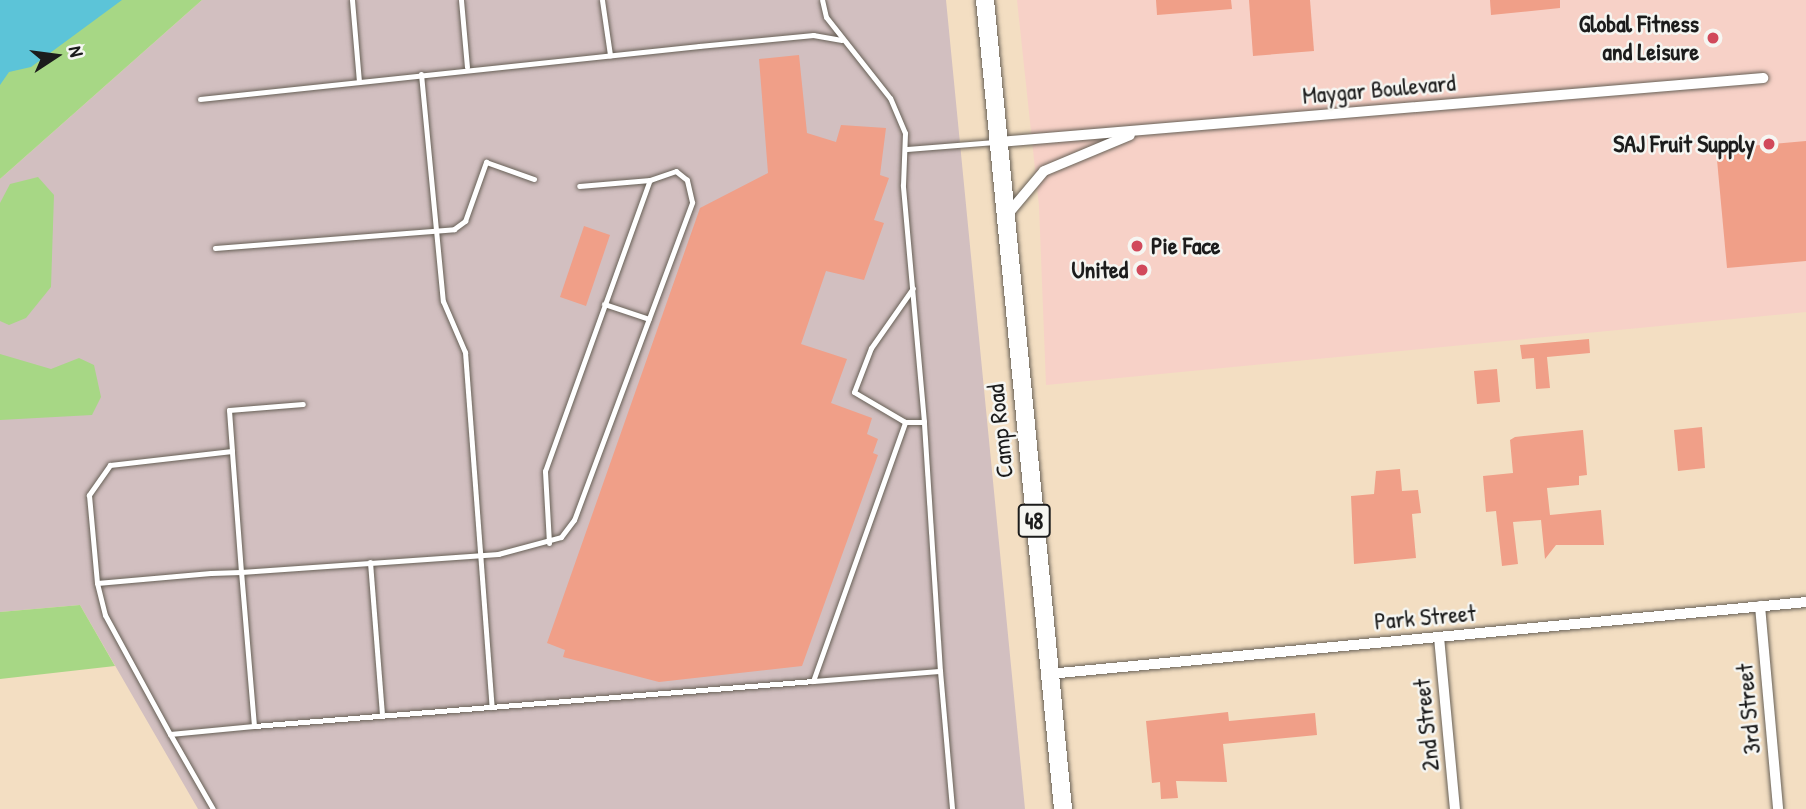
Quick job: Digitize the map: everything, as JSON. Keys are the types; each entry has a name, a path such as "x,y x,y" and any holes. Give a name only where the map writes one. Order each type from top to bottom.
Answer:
{"main road":[{"name":"Camp Road","path":"985,0 1063,809"}],"street":[{"name":"Maygar Boulevard","path":"999,142 1763,78"},
{"path":"1007,215 1044,171 1146,130"},
{"name":"Park Street","path":"1049,674 1806,602"},
{"name":"3rd Street","path":"1760,606 1778,809"},
{"name":"2nd Street","path":"1439,637 1455,809"}],"lane":[{"path":"352,0 359,82"},
{"path":"461,0 467,67"},
{"path":"602,0 610,55"},
{"path":"822,0 842,40 898,111 907,149 903,185 924,422 951,809"},
{"path":"200,99 467,67 813,35 842,40"},
{"path":"421,74 443,301 465,352 492,708"},
{"path":"907,149 999,142"},
{"path":"215,248 436,229 463,224 486,162 534,179"},
{"path":"97,583 480,555 549,543 574,520 692,202 680,172 662,172 650,180 579,186"},
{"path":"549,543 545,471 650,180"},
{"path":"913,288 871,348 854,393 905,422 924,422"},
{"path":"604,303 649,319"},
{"path":"254,726 229,410 303,404"},
{"path":"813,681 905,422"},
{"path":"213,809 105,615 97,583 89,502 100,472 121,460 232,451"},
{"path":"370,562 382,716"},
{"path":"170,734 940,671"}],"shaded area":[{"path":"202,0 946,0 1025,809 198,809 80,605 0,612 0,179"},
{"path":"1017,0 1806,0 1806,312 1046,385 1039,206"}],"green space":[{"path":"0,0 202,0 0,179"},
{"path":"38,177 54,195 51,287 26,318 9,325 0,321 0,203 10,184"},
{"path":"0,354 51,369 79,358 94,365 101,397 92,415 0,420"},
{"path":"80,605 115,666 0,679 0,612"}],"water":[{"path":"0,0 122,0 31,67 9,72 0,85"}],"building":[{"path":"1156,0 1231,0 1232,9 1157,15"},
{"path":"1249,0 1310,0 1314,51 1253,56"},
{"path":"1490,0 1560,0 1560,8 1491,15"},
{"path":"799,55 807,133 836,142 841,125 886,128 880,175 889,178 874,220 884,223 864,280 826,271 801,344 847,359 831,403 872,418 867,434 878,439 873,453 878,455 802,666 659,682 563,657 565,650 547,643 700,208 768,173 759,59"},
{"path":"1806,141 1806,261 1727,268 1716,149"},
{"path":"584,226 610,235 586,306 560,297"},
{"path":"1589,339 1590,353 1547,357 1550,388 1536,389 1534,358 1522,359 1520,345"},
{"path":"1497,369 1500,402 1477,404 1474,371"},
{"path":"1702,427 1705,468 1678,471 1674,430"},
{"path":"1583,430 1587,475 1579,476 1579,485 1547,488 1550,515 1601,510 1604,545 1556,545 1545,559 1541,520 1513,522 1518,564 1502,566 1496,511 1486,512 1483,476 1513,473 1510,440 1515,437"},
{"path":"1400,469 1402,491 1418,490 1421,513 1412,514 1416,558 1354,564 1351,496 1374,494 1376,471"},
{"path":"1228,712 1229,721 1315,713 1317,735 1223,744 1227,782 1176,781 1178,798 1161,799 1160,782 1152,783 1146,721"}],"place":[{"name":"Global Fitness and Leisure","path":"1713,38"},
{"name":"SAJ Fruit Supply","path":"1769,144"},
{"name":"Pie Face","path":"1137,246"},
{"name":"United","path":"1142,270"}]}
